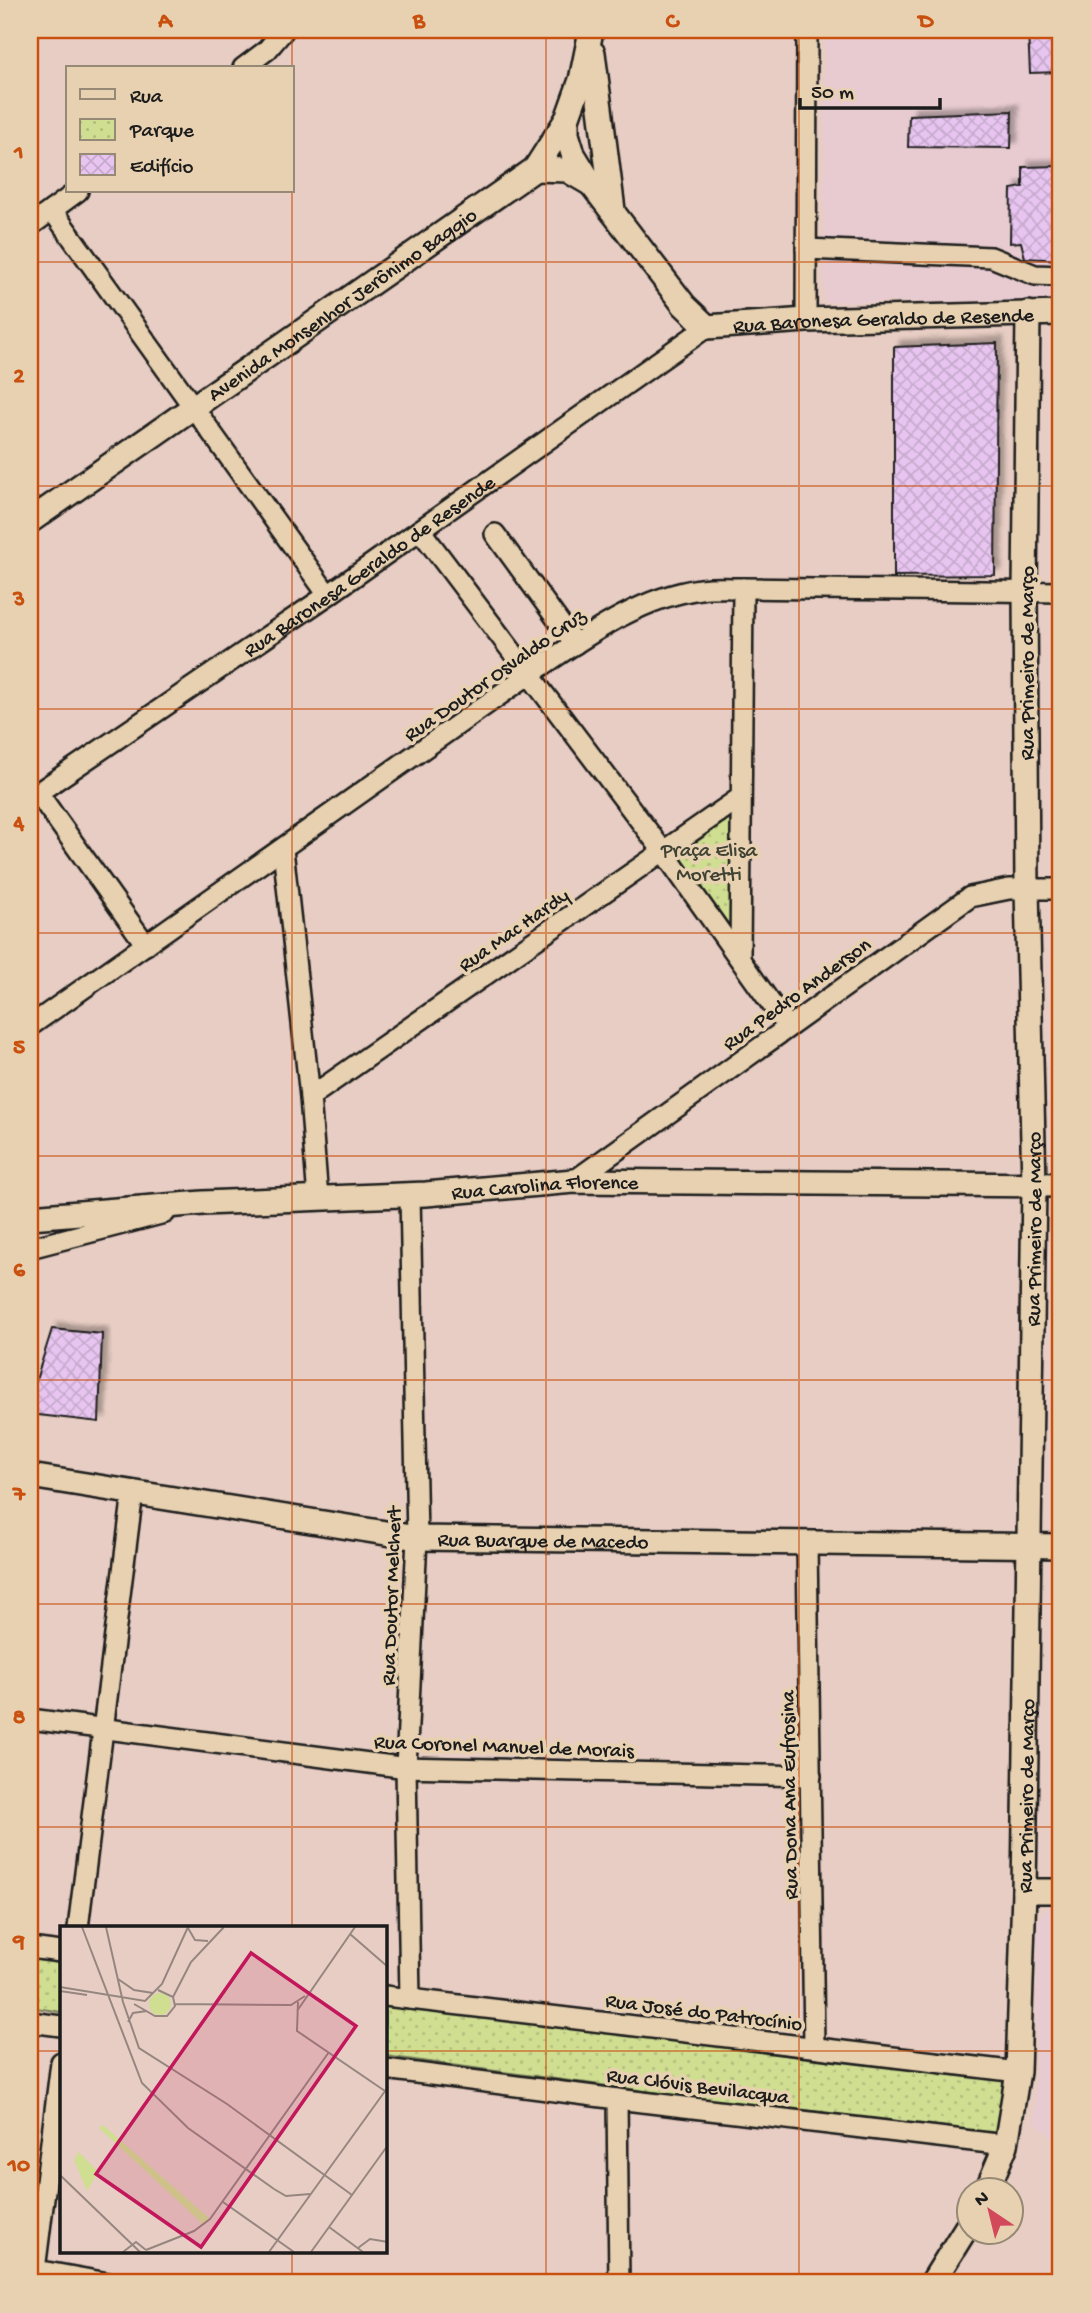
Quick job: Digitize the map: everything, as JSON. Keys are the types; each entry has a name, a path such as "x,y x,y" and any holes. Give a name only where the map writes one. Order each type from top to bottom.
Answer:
{"main road":[{"name":"Avenida Monsenhor Jerônimo Baggio","path":"30,521 535,169 567,120 581,80 590,33"},
{"path":"590,33 613,210"},
{"name":"Rua Baronesa Geraldo de Resende","path":"567,120 567,134 573,154 592,185 684,305 707,327 806,320 1061,313"},
{"path":"535,169 567,170 592,185"},
{"name":"Rua Primeiro de Março","path":"993,2176 1006,2145 1018,2072 1024,1891 1034,1185 1027,889 1025,591 1028,313"},
{"name":"Rua Carolina Florence","path":"30,1217 204,1203 410,1195 574,1181 1061,1185"},
{"name":"Rua Buarque de Macedo","path":"30,1476 417,1538 1061,1546"},
{"path":"1024,1891 1061,1891"},
{"path":"932,2283 955,2246"}],"street":[{"path":"246,66 267,50 284,30"},
{"path":"806,320 807,30"},
{"path":"30,226 77,192"},
{"path":"52,210 328,595"},
{"path":"806,249 991,257 1035,275 1061,276"},
{"name":"Rua Baronesa Geraldo de Resende","path":"34,796 328,595 707,327"},
{"path":"421,530 663,852 787,1027"},
{"path":"495,534 575,645"},
{"path":"740,959 743,588"},
{"name":"Rua Doutor Osvaldo Cruz","path":"30,1027 528,675 604,625 661,600 700,589 743,588 1061,592"},
{"path":"34,796 146,945"},
{"name":"Rua Mac Hardy","path":"310,1097 741,797"},
{"path":"283,849 310,1097 318,1199"},
{"name":"Rua Pedro Anderson","path":"574,1181 970,897 1009,889 1061,890"},
{"name":"Rua Doutor Melchert","path":"410,1195 417,1538 406,1767 410,1999"},
{"path":"30,1248 204,1203"},
{"path":"78,1926 133,1492"},
{"name":"Rua Dona Ana Eufrosina","path":"807,1543 814,2047"},
{"name":"Rua Coronel Manuel de Morais","path":"30,1719 406,1767 811,1776"},
{"path":"30,1948 60,1952"},
{"name":"Rua José do Patrocínio","path":"387,1996 1018,2072"},
{"path":"30,2022 60,2026"},
{"name":"Rua Clóvis Bevilacqua","path":"387,2068 617,2099 1006,2145"},
{"path":"60,2070 33,2274 108,2283"},
{"path":"617,2099 619,2283"}],"shaded area":[{"path":"825,30 1061,30 1061,302 824,302"},
{"path":"1045,1910 1061,1910 1061,2145 1035,2123 1037,1921"}],"green space":[{"name":"Praça Elisa Moretti","path":"731,817 730,932 677,856"},
{"path":"30,1959 60,1963 60,2012 30,2007"},
{"path":"387,2000 1018,2072 1002,2139 387,2056"}],"building":[{"path":"1028,30 1061,30 1061,72 1030,73"},
{"path":"1012,111 1011,148 908,147 909,115"},
{"path":"1061,166 1061,260 1025,258 1021,242 1010,243 1011,189 1023,187 1023,167"},
{"path":"997,343 995,575 894,576 894,347"},
{"path":"52,1329 102,1334 99,1422 30,1414 30,1399"}]}
